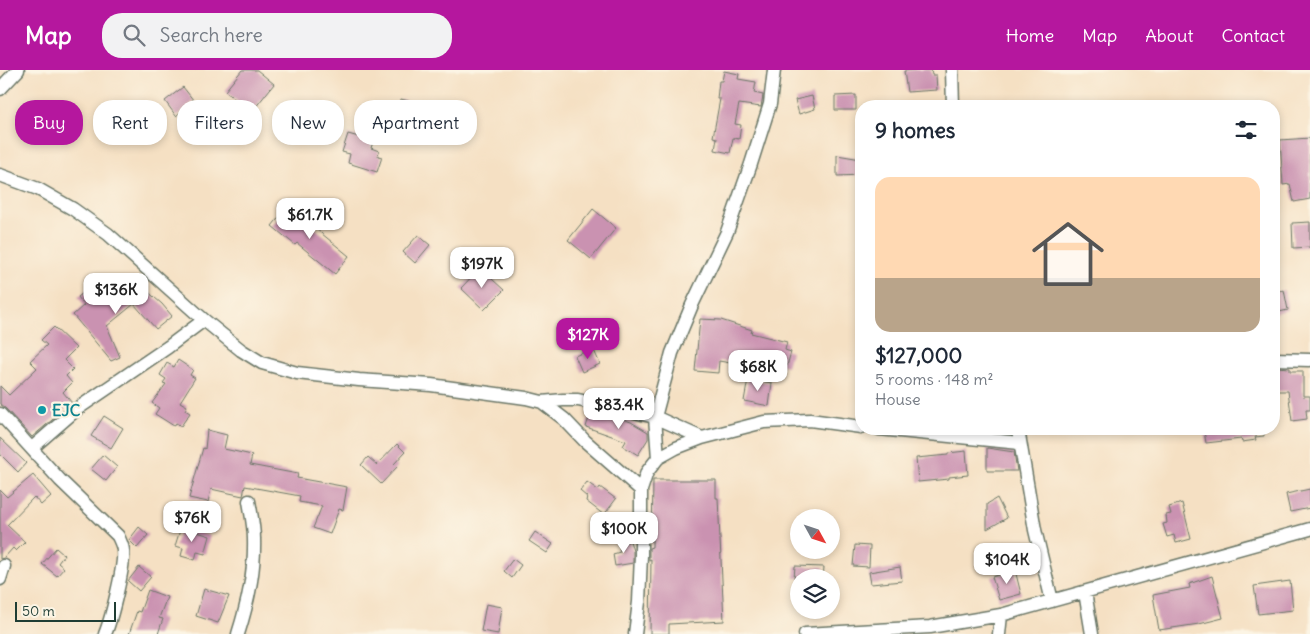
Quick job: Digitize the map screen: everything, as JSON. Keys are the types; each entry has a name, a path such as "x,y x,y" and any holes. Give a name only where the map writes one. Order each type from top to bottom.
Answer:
{"street":[{"path":"0,89 18,70"},
{"path":"658,458 655,417 672,352 727,232 770,104 774,70"},
{"path":"952,70 953,100"},
{"path":"0,176 38,189 74,209 108,234 204,320 241,350 262,363 296,373 431,385 526,398 542,402 578,400 655,417 702,438"},
{"path":"32,448 77,408 168,347 204,320"},
{"path":"1280,359 1310,360"},
{"path":"542,402 564,419 585,441 642,490"},
{"path":"0,414 60,480 118,536 122,544 124,553 120,577 105,634"},
{"path":"635,634 641,564 642,490 648,472 658,458 676,448 702,438 764,422 810,420 855,426"},
{"path":"939,435 1020,443"},
{"path":"1019,435 1035,530 1052,601"},
{"path":"238,634 253,574 254,539 249,501"},
{"path":"805,634 930,627 1002,615 1310,529"},
{"path":"0,579 4,566"},
{"path":"1085,592 1092,634"},
{"path":"998,634 1002,615"}],"building":[{"path":"242,70 257,70 274,84 261,100 236,100 225,91"},
{"path":"931,70 932,75 936,75 937,90 907,92 904,71"},
{"path":"724,71 739,74 738,79 756,82 754,93 763,95 761,107 739,104 735,124 741,125 739,139 733,138 730,153 715,150 717,138 713,137 720,99 717,99 719,81 722,81"},
{"path":"183,87 193,100 177,100 176,116 166,100"},
{"path":"856,95 855,110 835,110 835,96"},
{"path":"812,96 815,109 799,114 795,100"},
{"path":"348,134 354,136 354,145 372,145 371,148 379,151 378,156 382,157 377,172 348,163 350,154 342,152"},
{"path":"1310,138 1310,199 1294,202 1290,184 1283,185 1280,140"},
{"path":"837,155 855,158 855,175 837,176"},
{"path":"288,206 349,256 335,274 297,243 295,245 272,226"},
{"path":"593,209 616,228 591,259 568,240"},
{"path":"1310,222 1310,247 1293,248 1292,223"},
{"path":"418,235 430,245 415,263 403,252"},
{"path":"480,268 504,290 484,310 461,288"},
{"path":"138,283 162,304 172,316 156,329 134,304 107,326 120,357 111,361 73,315 84,305 78,297 94,284 109,302 114,298 119,305"},
{"path":"1284,290 1288,310 1280,312 1280,291"},
{"path":"700,319 721,320 752,330 751,333 787,342 785,350 791,352 787,366 744,356 742,365 719,361 718,373 695,371"},
{"path":"54,327 76,348 64,360 73,369 66,376 72,383 63,392 72,403 32,437 0,404 0,386 9,395 37,368 30,361 47,345 41,340"},
{"path":"593,348 600,364 582,372 575,356"},
{"path":"178,360 193,370 190,375 195,378 180,402 187,406 185,410 190,413 181,426 176,423 174,426 155,414 159,408 152,403 166,384 163,383 166,379 160,375 167,363 174,367"},
{"path":"1280,367 1290,368 1290,371 1303,371 1303,396 1310,396 1310,410 1306,410 1307,419 1292,421 1288,391 1280,391"},
{"path":"748,379 772,383 769,406 744,401"},
{"path":"591,411 631,422 648,432 648,439 638,455 623,446 626,441 586,427"},
{"path":"104,416 123,428 111,448 91,436"},
{"path":"207,430 227,435 224,449 252,455 250,465 298,474 297,478 347,487 343,510 339,509 330,534 313,528 322,506 299,502 300,496 245,486 243,496 211,489 208,502 189,498 203,448 205,449"},
{"path":"1205,435 1264,435 1255,437 1256,440 1242,442 1241,439 1206,443"},
{"path":"0,438 26,463 18,472 0,454"},
{"path":"397,444 405,452 394,464 397,467 381,484 361,465 368,457 377,465"},
{"path":"987,448 1014,452 1017,471 987,471"},
{"path":"966,451 968,475 918,482 916,458"},
{"path":"103,455 117,467 106,481 91,469"},
{"path":"33,475 51,496 41,505 34,497 7,525 25,542 16,551 13,548 4,558 0,559 0,490 7,497"},
{"path":"653,480 716,480 724,621 669,624 669,634 650,634 651,559 649,560 649,548 652,547"},
{"path":"587,482 598,490 600,487 616,499 604,515 586,501 587,497 580,491"},
{"path":"1310,489 1310,508 1290,512 1286,494"},
{"path":"997,498 1007,518 987,529 987,504"},
{"path":"1182,503 1191,539 1176,543 1174,535 1167,537 1163,524 1167,523 1166,515 1171,514 1169,507"},
{"path":"139,527 148,535 137,548 129,540"},
{"path":"181,527 210,536 205,554 197,552 195,560 181,556 183,548 175,546"},
{"path":"535,532 553,544 547,553 529,541"},
{"path":"630,541 633,551 633,563 615,566 613,554 620,552 619,543"},
{"path":"855,545 870,546 869,567 853,566"},
{"path":"56,548 64,555 58,563 64,568 57,576 42,564"},
{"path":"513,559 521,565 512,578 504,571"},
{"path":"795,566 824,567 824,569 795,569"},
{"path":"139,567 151,577 139,591 128,581"},
{"path":"900,567 902,581 871,584 869,572"},
{"path":"1015,570 1021,594 999,600 992,577"},
{"path":"1212,576 1223,618 1159,630 1153,595 1190,588 1189,584"},
{"path":"1290,581 1293,610 1258,614 1254,586"},
{"path":"204,589 229,596 218,623 196,616"},
{"path":"148,590 167,597 159,618 163,619 158,634 129,634 137,611 140,612"},
{"path":"486,604 502,607 498,634 481,631"}],"place":[{"name":"EJC","path":"42,410"}]}
